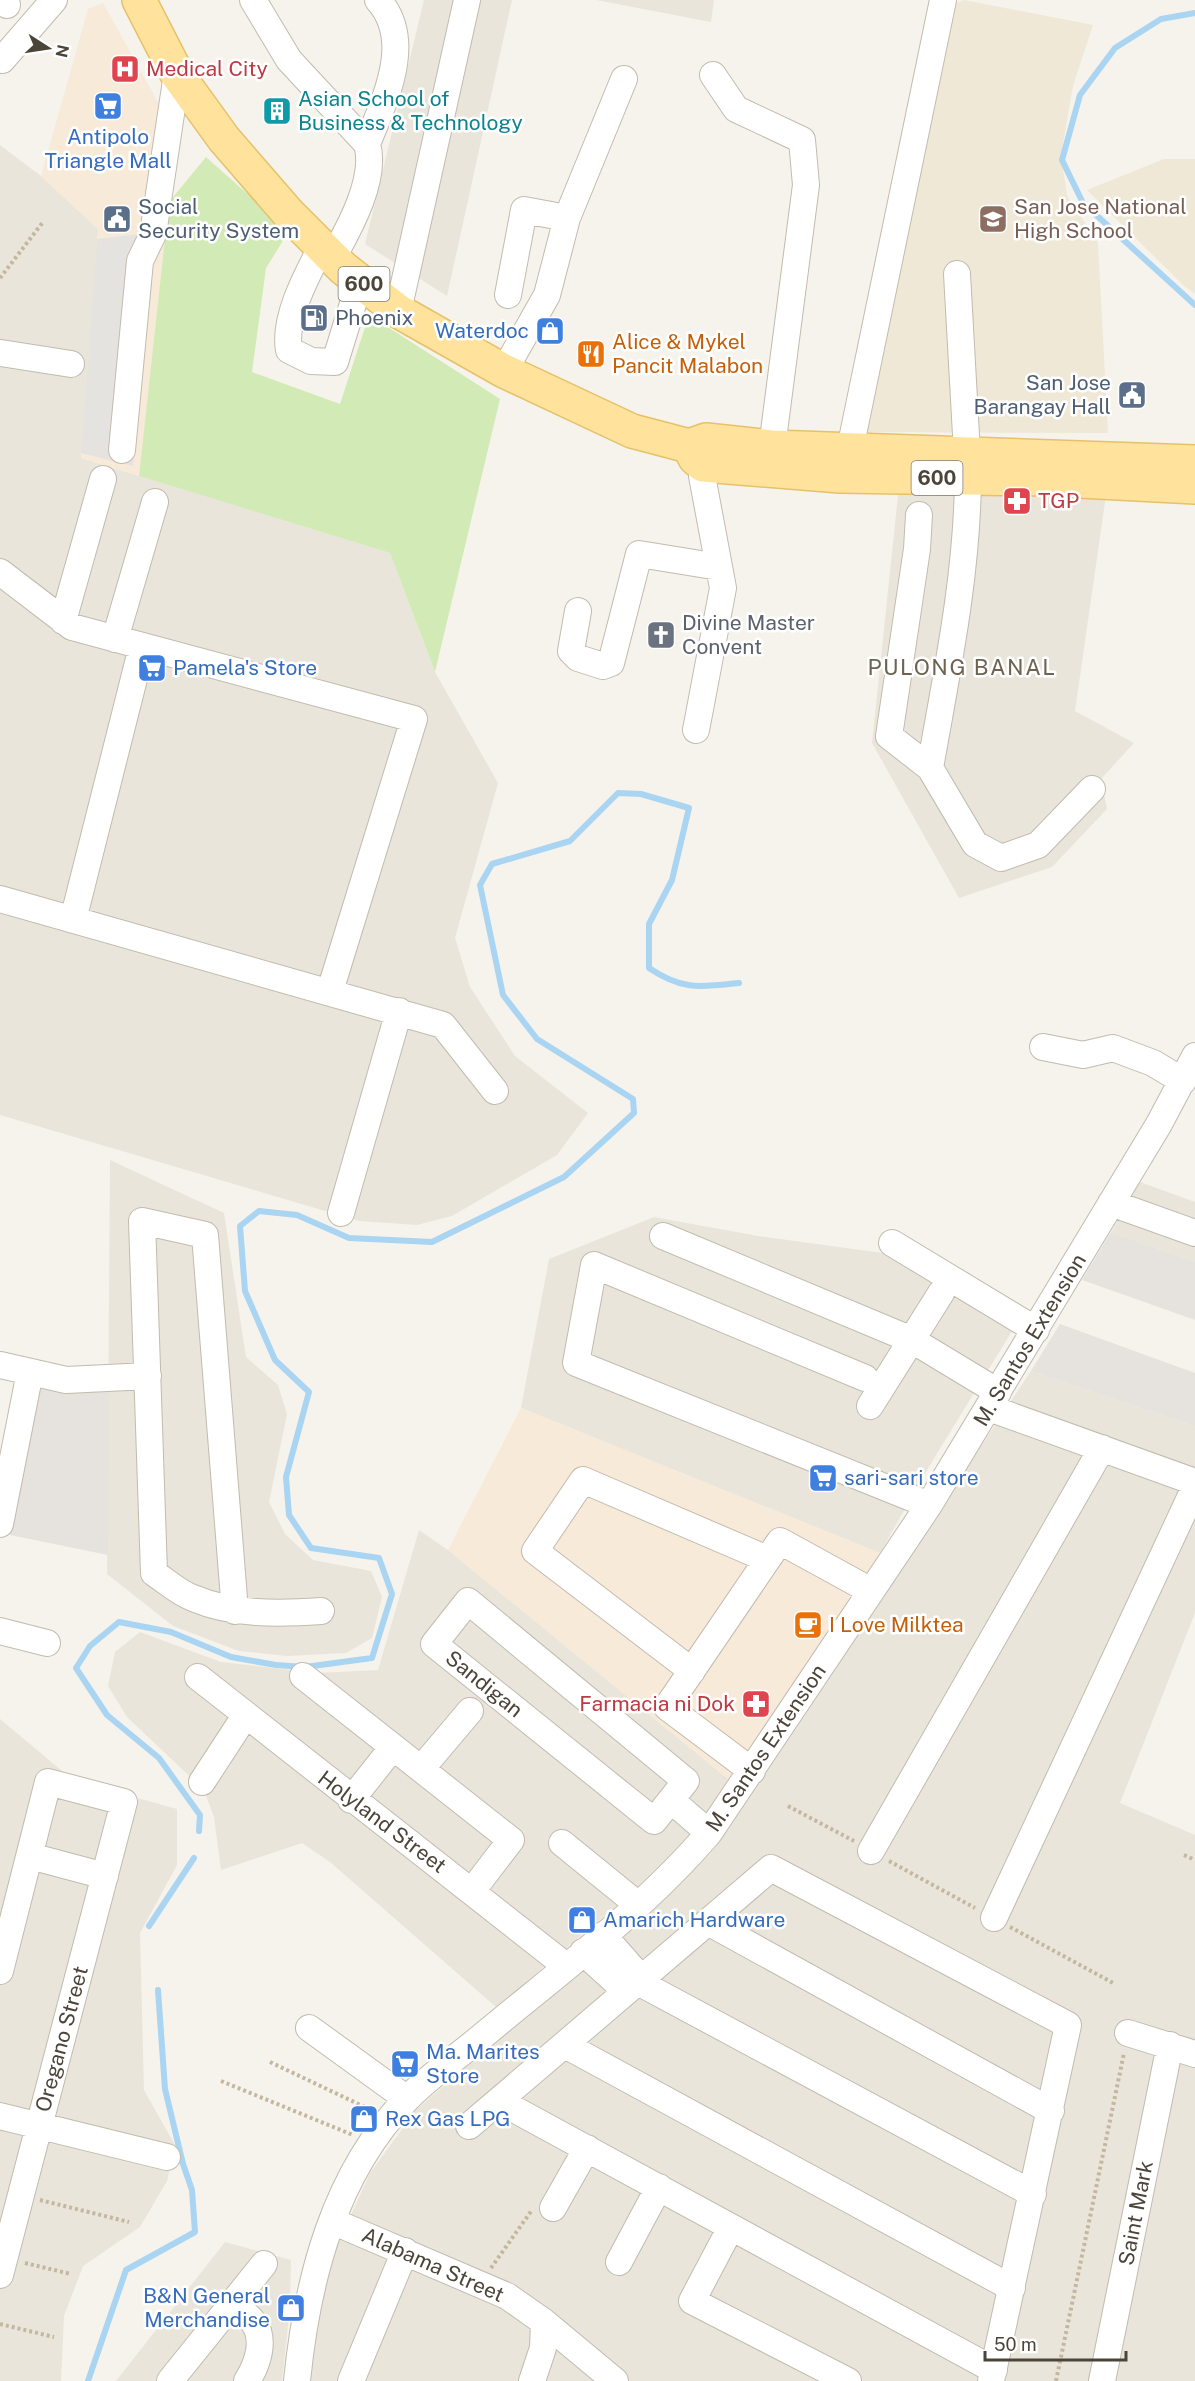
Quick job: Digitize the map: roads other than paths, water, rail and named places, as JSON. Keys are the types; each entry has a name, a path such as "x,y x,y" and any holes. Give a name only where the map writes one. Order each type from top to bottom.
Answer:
{"main road":[{"name":"600","path":"139,0 177,74 224,139 289,214 360,281 399,311 504,371 632,431 696,455 829,475 968,466 1195,462"},
{"name":"600","path":"696,455 706,440 772,447 850,449 1042,479 1195,487"}],"street":[{"path":"6,63 54,0"},
{"path":"253,0 289,60 367,144"},
{"path":"360,281 335,362 311,361 289,350 287,341 303,283 350,226 370,168 367,144 387,93 397,45 391,24 378,0"},
{"path":"399,311 467,0"},
{"path":"850,449 943,0"},
{"path":"122,450 140,261 153,234 177,74"},
{"path":"713,75 736,109 802,140 806,184 772,447"},
{"path":"504,371 547,295 567,218 624,79"},
{"path":"508,295 524,210 567,218"},
{"path":"930,768 962,586 968,536 968,466 957,274"},
{"path":"0,357 71,364"},
{"path":"696,455 723,588 696,730"},
{"path":"63,621 103,479"},
{"path":"115,639 155,502"},
{"path":"918,515 917,549 889,736 930,768 975,844 1001,858 1038,844 1092,789"},
{"path":"578,611 571,651 578,658 603,666 611,663 639,554 719,567"},
{"path":"0,572 72,627 414,719 330,991"},
{"path":"73,920 142,647"},
{"path":"0,899 443,1025 495,1091"},
{"path":"341,1213 399,1011"},
{"path":"1043,1047 1083,1055 1113,1048 1153,1063 1183,1081"},
{"name":"M. Santos Extension","path":"297,2381 310,2290 332,2221 356,2169 373,2143 407,2099 603,1935 683,1864 710,1833 929,1505 1036,1330 1183,1081 1195,1056"},
{"path":"1111,1203 1195,1233"},
{"path":"235,1611 205,1235 142,1221 154,1573 192,1598 235,1611 290,1613 321,1611"},
{"path":"663,1236 912,1340 993,1400 1102,1448 1195,1482"},
{"path":"892,1243 1036,1330"},
{"path":"865,1378 594,1265 576,1363 929,1505"},
{"path":"870,1406 941,1293"},
{"path":"0,1365 66,1380 148,1376"},
{"path":"0,1524 30,1372"},
{"path":"871,1851 1102,1448"},
{"path":"692,1671 535,1551 583,1480 767,1559"},
{"path":"994,1918 1195,1487"},
{"path":"752,1772 667,1707 780,1541 871,1591"},
{"name":"Sandigan","path":"468,1601 686,1781 671,1800 654,1821 434,1644 468,1601"},
{"path":"0,1631 46,1643"},
{"path":"303,1676 511,1840 472,1891"},
{"name":"Holyland Street","path":"198,1677 351,1800 472,1891 575,1959 617,1983 638,1982"},
{"path":"422,1769 470,1711"},
{"path":"202,1782 244,1716"},
{"path":"351,1800 393,1747"},
{"name":"Oregano Street","path":"2,2267 124,1802 48,1782 30,1856"},
{"path":"671,1800 710,1833"},
{"path":"562,1843 637,1904"},
{"path":"0,1971 30,1856 105,1876"},
{"path":"469,2126 771,1868 1068,2025 993,2376 659,2187 499,2101"},
{"path":"708,1922 1051,2111"},
{"path":"603,1935 632,1968 638,1982 1032,2194"},
{"path":"309,2028 407,2099"},
{"path":"1128,2033 1195,2054"},
{"path":"565,2045 1012,2288"},
{"name":"Saint Mark","path":"1102,2381 1170,2045"},
{"path":"0,2116 167,2157"},
{"path":"544,2206 587,2148"},
{"path":"619,2262 659,2187"},
{"name":"Alabama Street","path":"332,2221 507,2296 544,2322 615,2381"},
{"path":"731,2228 692,2301 848,2381"},
{"path":"351,2381 405,2251"},
{"path":"170,2381 264,2264"},
{"path":"232,2304 254,2323 260,2344 256,2366 248,2381"},
{"path":"532,2381 543,2348 544,2322"}],"waterway":[{"path":"1195,13 1161,19 1115,48 1080,95 1062,160 1083,203 1195,305"},
{"path":"199,1831 200,1815 159,1758 107,1715 76,1668 90,1646 119,1622 171,1632 231,1657 276,1665 305,1667 372,1658 392,1594 379,1558 311,1548 289,1515 286,1477 309,1392 275,1360 245,1291 240,1226 259,1211 297,1215 349,1238 432,1242 564,1177 634,1113 633,1099 537,1039 503,995 480,885 492,864 570,841 618,793 641,794 689,808 672,880 649,924 649,968 672,981 692,986 739,983"},
{"path":"149,1926 194,1858"},
{"path":"88,2381 126,2270 195,2232 192,2190 183,2164 165,2089 158,1990"}],"place":[{"name":"Medical City","path":"125,69"},
{"name":"Antipolo Triangle Mall","path":"108,106"},
{"name":"Asian School of Business & Technology","path":"277,111"},
{"name":"Social Security System","path":"117,219"},
{"name":"San Jose National High School","path":"993,219"},
{"name":"Phoenix","path":"314,318"},
{"name":"Waterdoc","path":"550,331"},
{"name":"Alice & Mykel Pancit Malabon","path":"591,354"},
{"name":"San Jose Barangay Hall","path":"1132,395"},
{"name":"TGP","path":"1017,501"},
{"name":"Divine Master Convent","path":"661,635"},
{"name":"Pamela's Store","path":"152,668"},
{"name":"sari-sari store","path":"823,1478"},
{"name":"I Love Milktea","path":"808,1625"},
{"name":"Farmacia ni Dok","path":"756,1704"},
{"name":"Amarich Hardware","path":"582,1920"},
{"name":"Ma. Marites Store","path":"405,2064"},
{"name":"Rex Gas LPG","path":"364,2119"},
{"name":"B&N General Merchandise","path":"291,2308"}],"district":[{"name":"PULONG BANAL","path":"962,667"}]}
